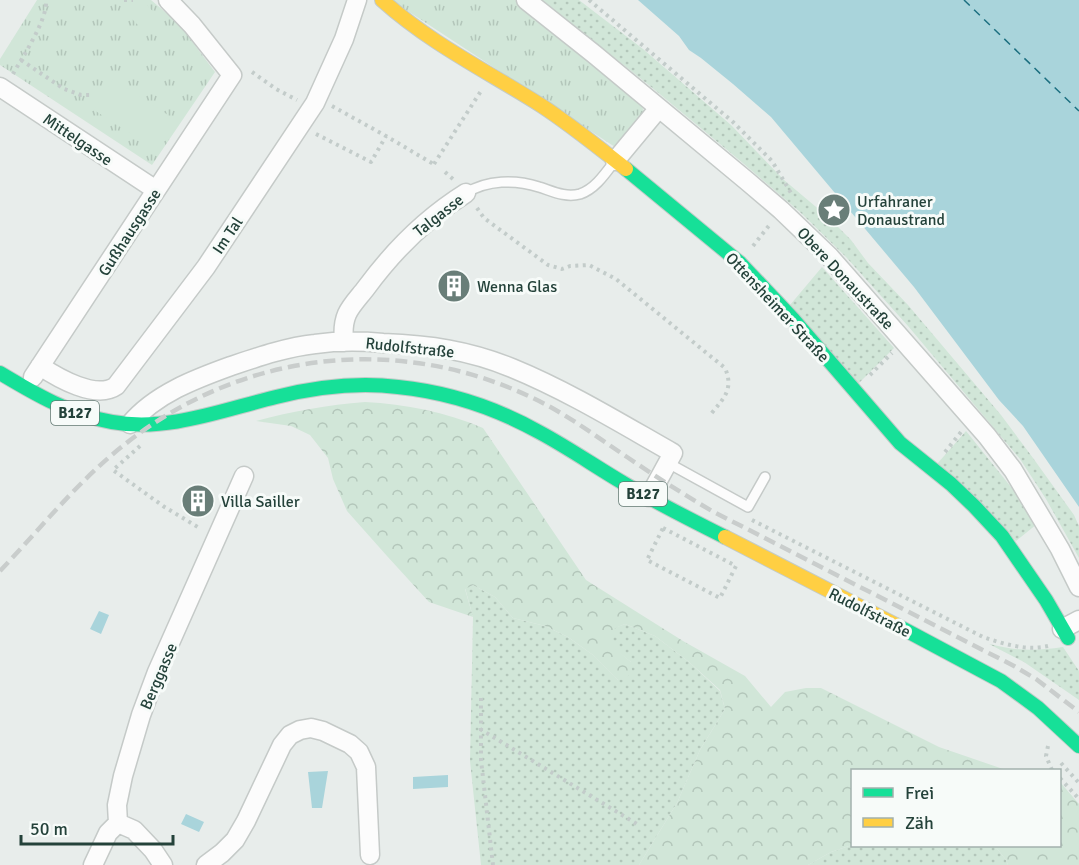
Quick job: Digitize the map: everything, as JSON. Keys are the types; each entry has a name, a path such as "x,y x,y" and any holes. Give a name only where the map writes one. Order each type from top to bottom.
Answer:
{"main road":[{"name":"Ottensheimer Straße","path":"382,0 440,45 579,131 740,263 793,319 900,443 959,491 1002,536 1041,592 1065,634"},
{"name":"Rudolfstraße","path":"0,373 70,412 130,424 200,417 285,394 322,387 374,384 425,390 454,397 512,419 540,433 649,497 1001,681 1038,708 1079,746"}],"street":[{"name":"Gußhausgasse","path":"26,388 232,75 192,25 168,0"},
{"name":"Im Tal","path":"40,366 56,377 86,388 110,391 116,386 206,267 315,103 341,47 357,0"},
{"name":"Obere Donaustraße","path":"526,0 781,210 829,256 987,436 1013,470 1079,586"},
{"name":"Mittelgasse","path":"6,82 156,190"},
{"name":"Talgasse","path":"615,161 659,108"},
{"name":"Talgasse","path":"344,342 343,328 347,314 382,266 401,244 451,202 466,193"},
{"name":"Rudolfstraße","path":"130,424 138,414 190,382 246,361 289,349 314,344 344,342 420,344 474,355 512,368 574,397 673,453 668,463"},
{"path":"649,497 668,463"},
{"name":"Berggasse","path":"118,823 117,805 123,776 141,715 244,476"},
{"path":"1065,634 1079,620"},
{"path":"206,865 236,840 282,745 290,735 311,728 323,730 350,744 359,752 366,767 370,855"},
{"path":"93,865 108,833 118,823 134,830 153,850 163,865"}],"lane":[{"name":"Talgasse","path":"466,193 485,185 519,182 570,196 580,194 596,184 615,161"},
{"path":"668,463 748,507 765,477"}],"path":[{"path":"6,82 21,60 41,22 47,6 46,0"},
{"path":"124,0 133,0"},
{"path":"589,0 734,122 772,161 797,201"},
{"path":"21,60 64,89 81,95 92,94"},
{"path":"252,72 306,105"},
{"path":"323,102 435,164 491,76"},
{"path":"307,129 371,162 387,136"},
{"path":"466,193 484,218 548,265 562,269 589,265 616,279 725,368 729,379 726,396 711,414"},
{"path":"740,263 776,216"},
{"path":"854,390 900,346"},
{"path":"167,422 113,470 164,506 217,539"},
{"path":"930,468 968,425"},
{"path":"750,519 983,637 1028,648 1056,644 1065,634"},
{"path":"663,528 736,566 720,598 647,560 663,528"},
{"path":"481,698 481,760 493,865"},
{"path":"480,729 637,824"},
{"path":"1051,769 1046,756 1047,747 1052,741"},
{"path":"1061,780 1079,799"}],"green space":[{"path":"37,0 151,0 178,23 215,72 152,165 0,65 0,59"},
{"path":"391,0 515,0 641,103 644,115 615,147"},
{"path":"542,0 579,0 643,49 731,125 784,180 851,240 868,263 908,305 1001,415 1074,515 1079,526 1079,558 1046,499 1020,459 908,326 846,257 800,212 744,164"},
{"path":"147,5 157,16 143,30 132,19"},
{"path":"113,79 168,115 148,145 94,110"},
{"path":"822,267 894,348 857,385 790,305"},
{"path":"365,402 395,405 454,417 483,428 586,580 683,641 745,676 771,707 785,692 821,688 939,747 1003,769 851,769 851,845 831,852 808,865 639,865 677,803 700,750 725,709 720,690 655,636 625,624 613,629 613,647 631,662 632,671 626,679 618,680 593,655 568,637 545,626 513,618 495,597 473,585 465,589 473,617 429,602 347,511 333,479 328,458 310,435 291,426 256,421 337,405"},
{"path":"966,431 1015,492 1037,524 1016,541 937,464"},
{"path":"473,585 495,597 513,618 545,626 568,637 593,655 618,680 631,662 613,648 612,629 625,624 655,636 689,662 720,691 725,709 700,750 677,803 639,865 481,865 470,761 473,617 465,588"},
{"path":"989,644 1026,650 1063,647 1079,671 1079,700 1024,662"},
{"path":"1061,783 1079,804 1079,865 1008,865 996,847 1061,847"},
{"path":"851,845 996,847 1008,865 808,865 831,852"}],"water":[{"path":"638,0 1079,0 1079,507 1023,426 999,400 914,287 771,117 689,50 679,36"},
{"path":"99,611 109,615 101,634 90,629"},
{"path":"328,771 322,808 312,808 308,772"},
{"path":"448,775 448,787 413,789 413,777"},
{"path":"186,814 204,822 199,832 181,824"}],"ferry route":[{"path":"964,0 1079,111"}],"railway":[{"path":"0,571 75,489 107,459 170,413 219,388 270,371 323,362 377,360 430,365 483,378 547,405 712,511 1014,666 1036,679 1079,712"}],"traffic: fast":[{"path":"626,169 740,263 793,319 900,443 951,484 974,506 1002,536 1046,600 1068,638"},
{"path":"0,373 68,409 97,419 133,424 174,422 291,393 337,386 367,385 416,389 453,397 523,423 637,491 725,537"},
{"path":"896,625 1001,681 1038,708 1079,746"}],"traffic: slow":[{"path":"382,0 440,44 553,113 626,169"},
{"path":"725,537 896,625"}],"place":[{"name":"Urfahraner Donaustrand","path":"834,210"},
{"name":"Wenna Glas","path":"454,286"},
{"name":"Villa Sailler","path":"198,501"}]}
